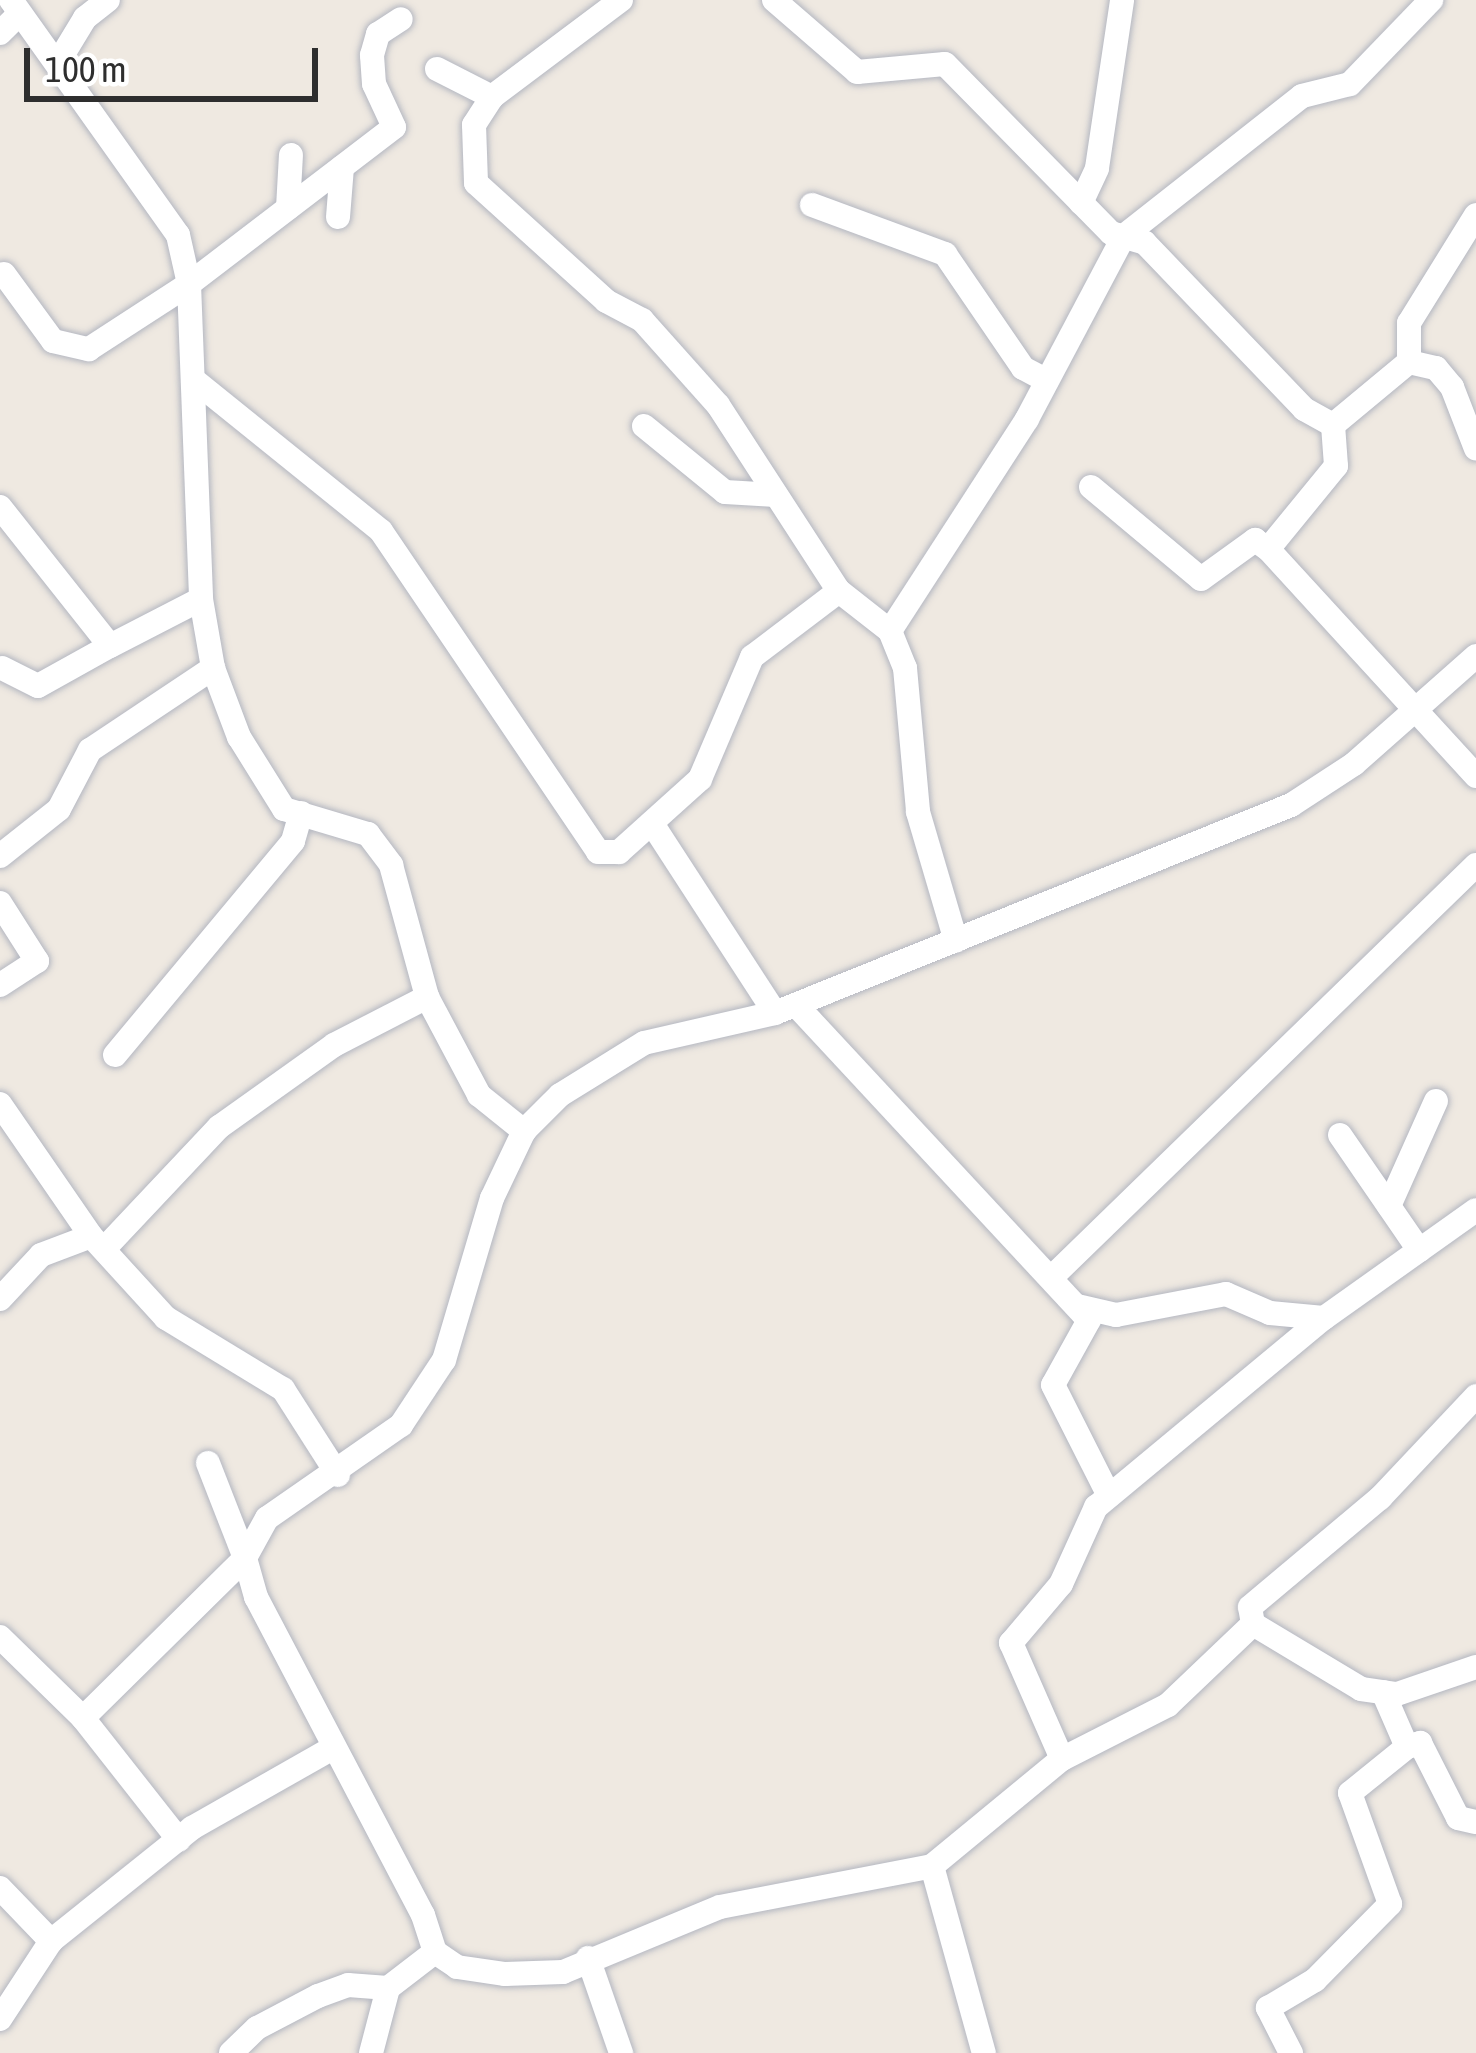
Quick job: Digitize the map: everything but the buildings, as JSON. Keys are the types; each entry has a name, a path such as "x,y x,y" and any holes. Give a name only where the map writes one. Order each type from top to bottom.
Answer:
{"street":[{"path":"59,62 86,18 108,0"},
{"path":"621,0 492,97 474,125 476,183 606,302 642,320 718,405 839,591 890,631 904,668 918,812 956,941"},
{"path":"774,0 857,72 945,64 1081,203 1124,236 1145,243 1304,409 1333,425"},
{"path":"1081,203 1097,168 1122,0"},
{"path":"890,631 1047,380 1124,236 1302,96 1350,84 1431,0"},
{"path":"0,33 15,7 59,62 178,235 189,284 202,598 213,668 239,736 284,809 368,834 392,865 427,997 479,1095 524,1131"},
{"path":"4,274 53,340 89,350 189,284 394,127 374,84 371,55 378,34 401,19"},
{"path":"437,69 492,97"},
{"path":"288,208 291,155"},
{"path":"338,217 342,166"},
{"path":"812,205 945,254 1023,368 1047,380"},
{"path":"1333,425 1408,362 1408,323 1476,215"},
{"path":"1408,362 1436,368 1452,387 1476,449"},
{"path":"194,380 381,531 598,852 619,852 700,778 752,657 839,591"},
{"path":"1268,549 1336,466 1333,425"},
{"path":"644,426 725,492 776,495"},
{"path":"1091,487 1202,579 1255,541 1268,549 1476,776"},
{"path":"0,508 110,646"},
{"path":"2,668 38,686 202,598"},
{"path":"83,1718 245,1558 267,1518 338,1474 401,1425 444,1360 492,1198 524,1131 560,1095 644,1043 786,1009 1291,805 1417,710 1476,656"},
{"path":"0,856 59,809 90,750 213,668"},
{"path":"115,1055 292,841 301,813"},
{"path":"653,825 786,1009 1089,1320 1053,1385 1109,1496"},
{"path":"1052,1277 1476,865"},
{"path":"0,903 37,961 0,986"},
{"path":"0,1299 41,1255 97,1242 219,1127 334,1045 427,997"},
{"path":"1389,1206 1436,1101"},
{"path":"0,1104 97,1242 166,1318 283,1389 338,1474"},
{"path":"1340,1135 1419,1250"},
{"path":"1062,1759 1011,1643 1060,1584 1096,1507 1324,1318 1476,1210"},
{"path":"1077,1306 1116,1315 1226,1294 1270,1313 1324,1318"},
{"path":"1476,1396 1381,1498 1250,1606 1253,1624 1361,1689 1383,1692 1476,1667"},
{"path":"208,1463 256,1597 423,1915 435,1952 457,1967 505,1975 563,1972 720,1906 932,1866 1062,1759 1168,1705 1253,1624"},
{"path":"0,1637 83,1718 178,1840"},
{"path":"1383,1692 1407,1747"},
{"path":"1292,2053 1268,2008 1315,1980 1390,1904 1350,1793 1407,1747 1420,1743 1458,1818 1476,1822"},
{"path":"0,2019 50,1941 178,1840 333,1748"},
{"path":"932,1866 984,2053"},
{"path":"0,1888 50,1941"},
{"path":"371,2053 388,1988 435,1952"},
{"path":"588,1958 621,2053"},
{"path":"231,2053 256,2028 318,1996 348,1985 388,1988"}]}
